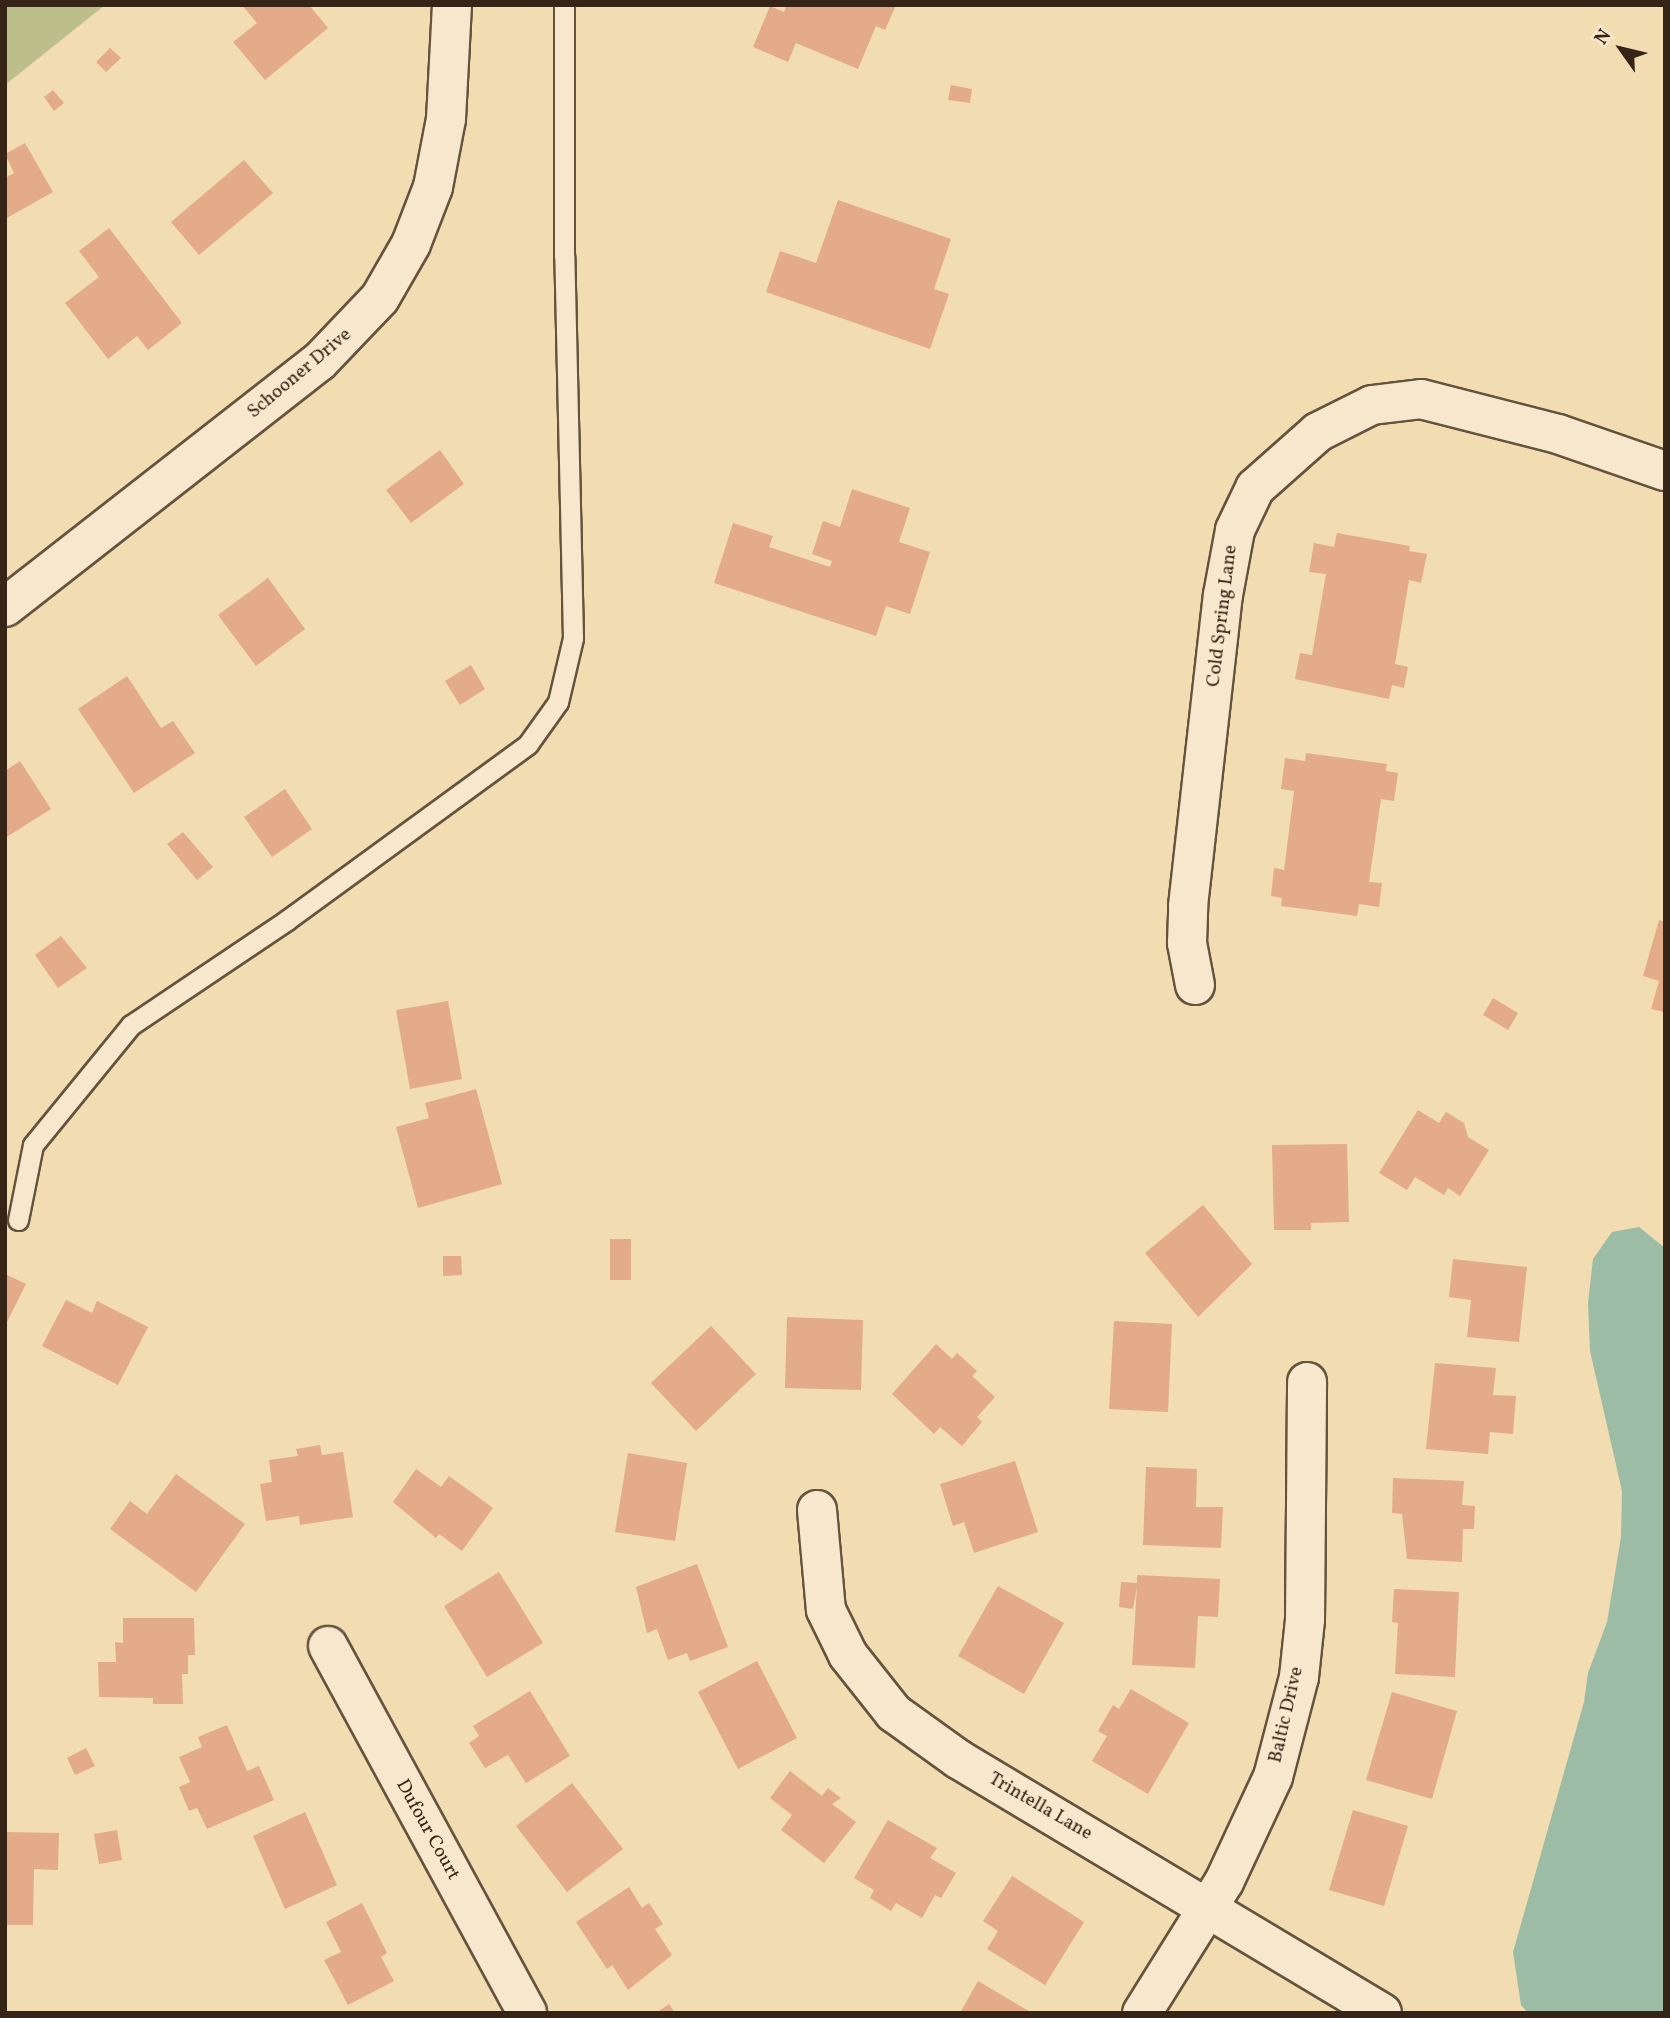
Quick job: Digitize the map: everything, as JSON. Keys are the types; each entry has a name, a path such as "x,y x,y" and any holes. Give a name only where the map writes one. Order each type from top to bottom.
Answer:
{"street":[{"name":"Schooner Drive","path":"5,607 320,362 380,298 411,244 433,187 446,119 452,5"},
{"name":"Cold Spring Lane","path":"1195,985 1187,943 1188,906 1223,595 1235,530 1255,488 1318,432 1372,405 1421,399 1558,433 1665,471"},
{"name":"Baltic Drive","path":"1142,2013 1259,1814 1298,1677 1306,1620 1307,1382"},
{"name":"Trintella Lane","path":"817,1510 827,1610 848,1655 894,1713 958,1759 1382,2013"},
{"name":"Dufour Court","path":"328,1646 527,2013"}],"lane":[{"path":"18,1220 33,1145 131,1025 288,920 528,744 558,702 573,638 564,256 564,5"}],"shaded area":[{"path":"5,5 105,5 5,85"},
{"path":"1639,1227 1665,1248 1665,2013 1528,2013 1521,2005 1513,1952 1584,1702 1588,1673 1607,1622 1621,1537 1622,1491 1590,1351 1588,1303 1593,1259 1612,1232"}],"building":[{"path":"242,5 309,5 328,28 265,80 233,42 257,23"},
{"path":"787,5 896,5 885,30 876,26 858,69 796,43 788,62 753,47 770,6 784,12"},
{"path":"110,48 121,58 106,72 96,62"},
{"path":"951,85 972,89 970,103 948,100"},
{"path":"53,90 64,103 54,111 44,97"},
{"path":"25,143 53,192 5,219 5,178 14,173 5,154"},
{"path":"244,160 273,193 199,255 171,222"},
{"path":"838,200 951,239 934,289 949,294 930,349 766,292 780,251 816,263"},
{"path":"109,228 182,323 148,350 137,336 108,359 65,303 99,277 79,251"},
{"path":"440,450 464,484 411,523 386,490"},
{"path":"852,489 910,508 899,542 930,552 910,614 886,606 876,636 714,583 733,523 773,536 769,547 830,567 832,561 812,554 823,521 840,527"},
{"path":"1337,533 1410,546 1409,551 1427,554 1421,583 1409,580 1395,664 1408,667 1404,688 1392,685 1389,699 1295,679 1300,653 1312,655 1326,574 1309,572 1314,543 1334,547"},
{"path":"268,578 305,629 256,666 218,615"},
{"path":"471,665 485,689 460,705 445,681"},
{"path":"127,676 161,728 173,721 195,753 134,793 78,709"},
{"path":"1306,753 1387,764 1386,771 1398,773 1394,801 1381,799 1369,882 1382,883 1379,907 1359,904 1357,916 1281,906 1282,898 1271,896 1274,868 1284,870 1294,791 1281,789 1285,758 1305,761"},
{"path":"20,761 51,809 5,838 5,771"},
{"path":"285,789 312,829 272,857 244,817"},
{"path":"183,832 213,867 197,880 167,844"},
{"path":"1659,920 1665,922 1665,1012 1651,1009 1659,981 1643,976"},
{"path":"61,936 87,968 58,988 35,955"},
{"path":"1493,998 1518,1013 1508,1030 1483,1015"},
{"path":"448,1001 462,1079 410,1089 396,1010"},
{"path":"476,1089 502,1184 418,1208 396,1127 429,1118 425,1103"},
{"path":"1418,1110 1439,1123 1446,1112 1464,1123 1468,1137 1489,1150 1460,1196 1448,1188 1444,1195 1415,1177 1407,1190 1379,1173"},
{"path":"1347,1144 1349,1222 1311,1223 1311,1230 1274,1230 1272,1145"},
{"path":"1203,1205 1252,1264 1198,1317 1145,1253"},
{"path":"610,1239 631,1239 631,1280 610,1280"},
{"path":"443,1256 461,1256 462,1275 443,1276"},
{"path":"1453,1259 1527,1267 1519,1342 1467,1337 1471,1300 1449,1297"},
{"path":"5,1274 26,1284 5,1326"},
{"path":"66,1300 92,1313 97,1301 148,1327 118,1385 42,1346"},
{"path":"787,1317 863,1320 861,1390 785,1388"},
{"path":"1114,1321 1172,1324 1168,1412 1109,1409"},
{"path":"711,1326 756,1374 696,1431 651,1383"},
{"path":"936,1344 952,1359 957,1353 977,1371 972,1376 995,1397 977,1417 982,1422 962,1446 940,1427 934,1434 892,1394"},
{"path":"1435,1363 1496,1368 1493,1395 1516,1396 1513,1434 1490,1432 1488,1454 1426,1449"},
{"path":"320,1445 322,1455 343,1452 353,1517 300,1525 299,1516 266,1521 260,1484 272,1482 269,1460 298,1456 296,1449"},
{"path":"628,1453 687,1463 675,1541 615,1532"},
{"path":"1015,1461 1038,1532 974,1553 964,1522 953,1526 940,1484"},
{"path":"1146,1467 1197,1469 1196,1507 1223,1507 1221,1548 1143,1545"},
{"path":"416,1469 441,1487 449,1476 493,1508 462,1551 439,1534 436,1538 393,1502"},
{"path":"176,1474 245,1524 196,1592 110,1529 130,1501 147,1514"},
{"path":"1393,1478 1464,1481 1462,1505 1475,1506 1474,1529 1463,1529 1462,1562 1407,1559 1402,1514 1392,1513"},
{"path":"697,1564 728,1647 690,1661 687,1653 668,1660 657,1629 647,1633 636,1587"},
{"path":"499,1572 543,1643 487,1677 444,1606"},
{"path":"1137,1575 1220,1579 1218,1617 1198,1616 1195,1668 1132,1665 1137,1587 1133,1609 1119,1607 1121,1582 1137,1583"},
{"path":"998,1586 1064,1623 1024,1694 958,1656"},
{"path":"1394,1589 1459,1592 1455,1677 1395,1674 1398,1623 1392,1622"},
{"path":"123,1618 194,1618 195,1655 188,1655 188,1674 182,1674 183,1704 153,1704 153,1698 99,1697 98,1662 116,1662 115,1642 123,1643"},
{"path":"757,1661 797,1738 738,1769 698,1692"},
{"path":"1131,1689 1189,1723 1148,1794 1092,1761 1107,1736 1098,1731 1113,1705 1119,1709"},
{"path":"530,1691 570,1756 526,1783 508,1755 485,1768 469,1743 479,1736 473,1726"},
{"path":"1392,1692 1457,1711 1432,1799 1366,1780"},
{"path":"227,1725 247,1771 259,1766 274,1800 207,1829 197,1808 189,1811 179,1787 190,1782 179,1757 202,1747 198,1737"},
{"path":"86,1748 95,1766 75,1775 67,1758"},
{"path":"790,1771 822,1796 828,1788 841,1798 832,1804 856,1822 824,1863 781,1830 792,1815 770,1798"},
{"path":"572,1783 623,1849 567,1892 516,1826"},
{"path":"1353,1810 1408,1826 1384,1906 1329,1890"},
{"path":"305,1812 337,1885 285,1909 253,1836"},
{"path":"888,1820 937,1848 930,1858 956,1873 941,1898 935,1895 922,1918 896,1903 891,1911 870,1898 874,1890 854,1878"},
{"path":"117,1830 122,1860 99,1864 94,1834"},
{"path":"5,1832 59,1833 58,1870 34,1869 33,1925 5,1925"},
{"path":"1012,1876 1084,1922 1045,1985 987,1949 998,1931 983,1921"},
{"path":"629,1887 642,1908 649,1903 663,1924 655,1929 672,1955 628,1990 612,1965 607,1969 576,1922"},
{"path":"362,1903 387,1953 381,1957 394,1981 348,2005 324,1960 341,1952 326,1922"},
{"path":"978,1981 1032,2013 960,2013"},
{"path":"669,2004 675,2013 656,2013"}]}
